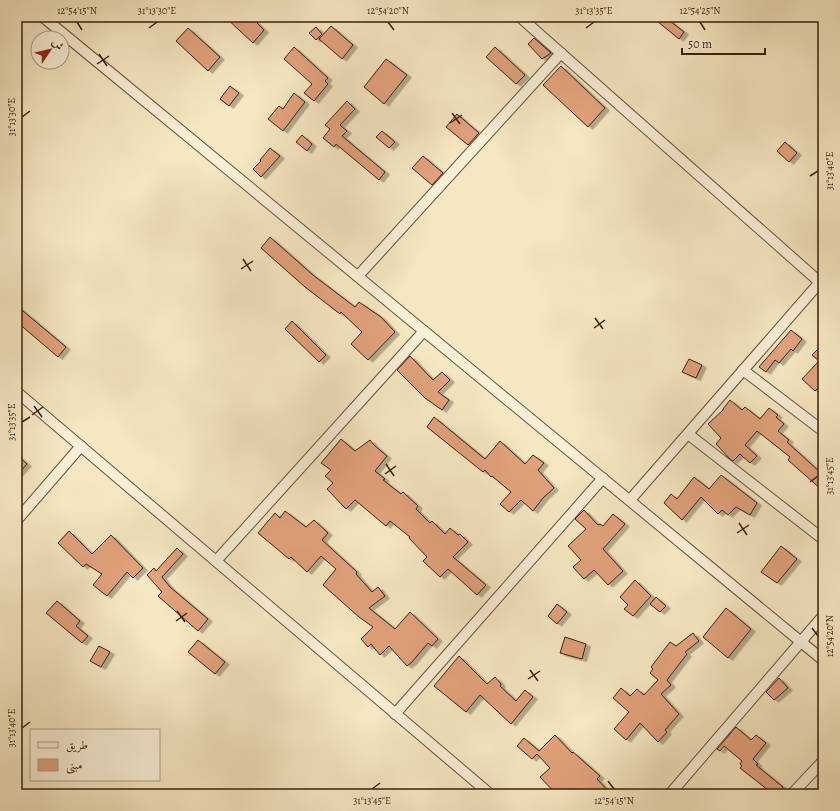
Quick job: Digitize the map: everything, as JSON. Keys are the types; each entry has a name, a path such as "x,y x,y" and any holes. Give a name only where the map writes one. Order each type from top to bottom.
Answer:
{"street":[{"path":"43,17 823,660"},
{"path":"520,17 822,284 743,370 630,500"},
{"path":"358,276 561,53"},
{"path":"216,561 424,331"},
{"path":"743,370 823,431"},
{"path":"17,392 490,794"},
{"path":"688,434 823,539"},
{"path":"17,520 81,446"},
{"path":"395,714 603,478"},
{"path":"675,792 823,616"},
{"path":"792,794 823,761"}],"building":[{"path":"225,17 251,17 264,30 253,43"},
{"path":"652,17 665,17 684,32 679,39"},
{"path":"331,26 353,45 342,59 319,39"},
{"path":"316,27 322,34 316,40 309,33"},
{"path":"188,28 220,57 208,71 176,41"},
{"path":"534,38 551,53 542,59 528,44"},
{"path":"294,47 328,78 325,81 328,84 314,101 304,93 312,84 284,59"},
{"path":"495,47 525,75 516,84 486,57"},
{"path":"386,59 407,75 384,104 364,87"},
{"path":"561,66 605,108 588,127 543,85"},
{"path":"230,86 239,93 229,106 220,99"},
{"path":"294,93 305,102 283,131 268,119 279,106 283,109"},
{"path":"347,101 355,109 340,125 347,131 342,136 385,172 379,180 336,144 334,147 323,138 330,129 325,125"},
{"path":"457,114 479,133 468,145 446,127"},
{"path":"382,131 395,142 389,148 376,137"},
{"path":"302,135 312,144 307,151 296,142"},
{"path":"785,142 797,153 789,162 777,151"},
{"path":"270,148 280,156 261,177 253,169"},
{"path":"423,156 443,173 432,185 412,168"},
{"path":"270,237 313,275 355,307 359,302 381,317 395,332 368,360 351,344 362,332 341,312 340,314 305,287 261,248"},
{"path":"17,306 66,347 58,357 17,322"},
{"path":"292,321 326,355 319,362 285,329"},
{"path":"791,330 802,339 793,351 791,349 779,363 775,360 766,372 759,367"},
{"path":"818,349 823,353 823,383 815,391 802,379 819,361 812,355"},
{"path":"410,356 433,380 442,372 450,380 438,392 449,400 442,410 425,398 397,370"},
{"path":"689,359 702,365 696,378 682,372"},
{"path":"730,400 742,410 745,407 760,419 769,408 778,415 776,417 784,424 778,431 789,440 787,442 821,473 823,471 823,491 788,460 790,457 757,431 745,445 757,456 750,463 740,454 733,461 730,459 716,444 721,438 708,424 723,410"},
{"path":"434,417 485,459 500,441 525,464 533,455 544,463 538,470 554,488 543,498 533,511 521,500 509,512 500,504 511,492 492,476 491,477 485,470 483,472 427,427"},
{"path":"341,439 355,451 370,440 387,456 375,471 385,479 383,480 401,494 403,492 418,506 416,509 430,523 432,521 445,534 450,528 458,535 460,534 468,542 453,557 486,585 477,595 448,569 440,577 423,561 427,557 409,538 410,537 390,521 386,526 355,500 346,509 327,489 333,483 325,476 331,470 321,463"},
{"path":"17,455 27,464 17,475"},
{"path":"721,475 757,503 750,515 736,507 728,515 722,510 718,514 701,497 682,520 664,503 671,494 677,499 694,477 709,489"},
{"path":"584,510 598,525 600,524 603,526 613,514 625,524 603,549 623,571 608,585 594,570 584,579 573,567 581,560 568,546 586,529 575,519"},
{"path":"285,511 306,527 314,520 328,533 322,540 357,572 356,574 372,592 378,587 385,596 369,608 395,629 410,612 438,639 432,646 428,643 407,666 389,646 380,655 371,644 368,647 361,639 373,627 359,617 323,585 336,569 321,556 307,572 291,557 289,559 258,533 275,513 280,518"},
{"path":"69,531 92,554 111,535 143,568 133,578 127,572 107,596 93,585 102,574 86,564 83,567 58,543"},
{"path":"781,546 797,559 777,583 761,572"},
{"path":"177,548 183,554 162,577 170,587 208,619 198,631 158,596 162,592 147,575 154,568 156,571"},
{"path":"635,580 651,596 633,616 624,609 628,605 620,597"},
{"path":"656,597 666,606 660,612 650,604"},
{"path":"57,601 80,621 76,626 88,636 82,643 46,613"},
{"path":"557,604 567,612 557,624 548,616"},
{"path":"726,608 751,629 728,658 703,637"},
{"path":"693,633 699,641 685,652 687,654 667,680 671,685 661,694 679,714 665,730 667,732 658,742 640,723 626,740 614,729 629,712 613,698 621,688 630,696 637,689 644,695 658,680 650,673 653,669 651,667 670,642 676,646"},
{"path":"565,637 586,644 582,659 560,653"},
{"path":"198,640 225,662 215,674 188,652"},
{"path":"99,646 110,652 101,667 90,661"},
{"path":"459,656 487,684 495,677 501,684 500,686 516,701 525,690 533,697 511,724 480,695 466,712 434,686"},
{"path":"779,678 788,688 774,700 766,692"},
{"path":"736,727 751,740 756,735 766,743 753,759 758,764 756,765 783,787 778,794 773,794 740,768 742,766 740,764 742,761 724,746 720,751 717,749"},
{"path":"555,735 572,753 573,752 600,776 597,779 611,794 556,794 540,777 550,768 537,754 532,759 517,746 524,738 539,751"}]}
